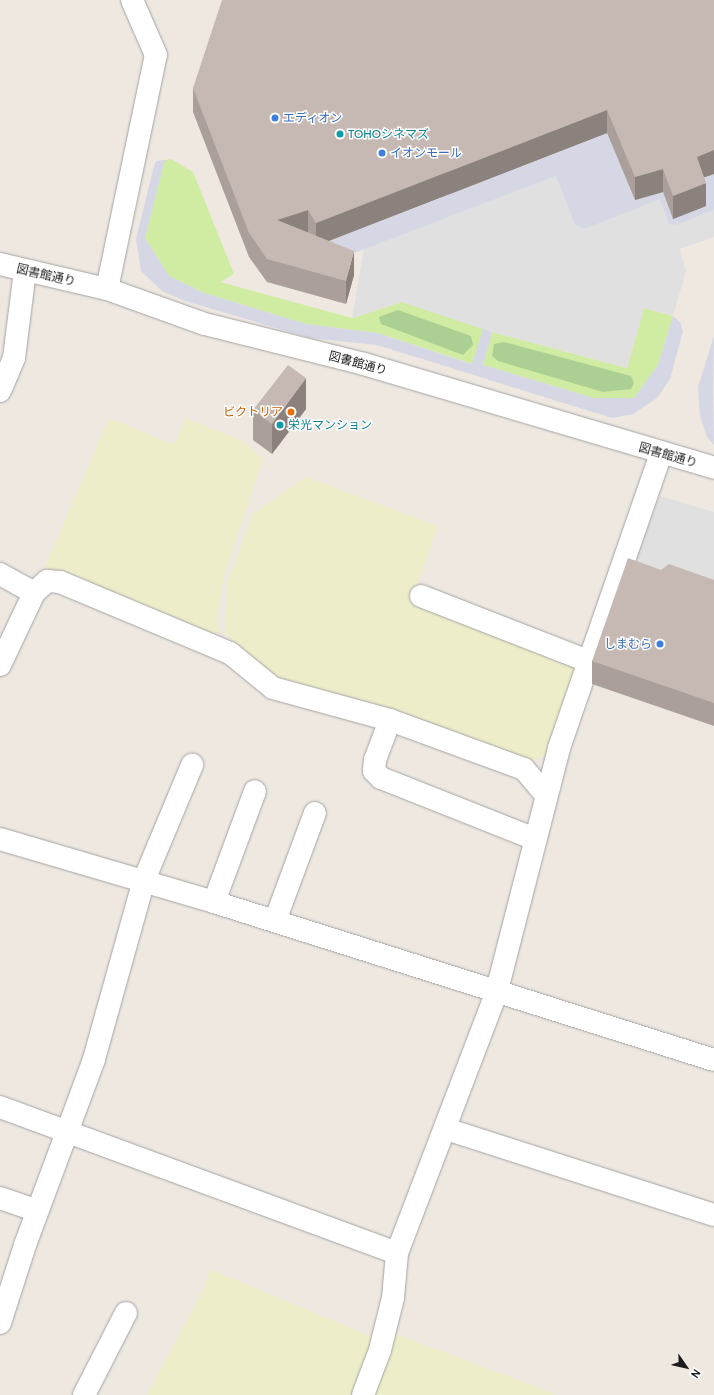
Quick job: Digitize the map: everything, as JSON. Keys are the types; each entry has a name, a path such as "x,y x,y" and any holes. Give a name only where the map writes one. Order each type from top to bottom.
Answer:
{"street":[{"path":"107,289 156,55 132,0"},
{"name":"図書館通り","path":"0,264 107,289 205,324 364,364 714,468"},
{"path":"0,391 14,358 25,271"},
{"path":"363,1395 380,1350 392,1298 397,1253 434,1149 446,1129 496,994 521,907 546,795 588,661 661,453"},
{"path":"0,574 34,593"},
{"path":"0,665 34,593 47,581 60,582 230,653 273,688 390,720 524,769 546,795"},
{"path":"420,596 588,661"},
{"path":"390,720 376,760 374,771 381,778 535,839"},
{"path":"0,1323 37,1211 94,1059 144,880 192,765"},
{"path":"214,902 255,791"},
{"path":"275,921 315,813"},
{"path":"0,839 144,880 275,921 496,994 714,1060"},
{"path":"0,1107 397,1253"},
{"path":"446,1129 714,1215"},
{"path":"0,1198 37,1211"},
{"path":"84,1395 126,1313"}],"green space":[{"path":"171,159 193,172 234,274 220,282 352,318 402,302 483,329 473,364 377,333 306,324 204,293 169,276 145,238 165,160"},
{"path":"644,308 673,316 658,365 634,398 594,398 483,365 492,332 627,368"},
{"path":"398,310 471,336 473,345 463,355 381,324 379,317"},
{"path":"504,342 631,376 634,383 631,389 603,392 498,361 492,356 494,344"},
{"path":"109,418 175,445 185,418 243,441 263,459 223,580 217,619 219,631 210,635 45,567"},
{"path":"306,477 438,526 412,599 578,666 549,753 532,761 374,703 371,706 278,682 225,633 228,581 252,514"},
{"path":"210,1269 372,1337 352,1395 147,1395 204,1288"},
{"path":"388,1331 558,1395 372,1395"}],"shaded area":[{"path":"607,133 635,200 663,192 673,219 697,180 714,174 714,210 676,225 669,224 660,199 584,229 575,225 556,176 336,260 354,275 277,243 316,246"},
{"path":"165,160 145,238 169,276 204,293 306,324 377,333 472,364 483,329 492,332 483,365 594,398 634,398 658,365 673,316 680,322 683,331 670,379 657,398 633,414 612,418 377,345 310,338 185,301 162,291 141,271 136,239 156,161"},
{"path":"556,176 575,225 660,199 676,225 714,210 714,237 680,249 686,271 673,316 644,308 627,368 492,332 402,302 352,318 364,249"},
{"path":"714,336 714,445 707,437 700,416 698,387"},
{"path":"660,496 714,512 714,603 628,581"}],"building":[{"name":"イオンモール","path":"222,0 714,0 714,150 697,157 706,183 673,196 663,169 635,177 607,110 316,223 308,210 277,220 354,251 346,281 267,259 249,233 193,88"},
{"path":"288,365 306,378 272,424 253,410"},
{"name":"しまむら","path":"628,558 661,570 669,564 714,580 714,703 592,661"}],"place":[{"name":"エディオン","path":"275,118"},
{"name":"TOHOシネマズ","path":"340,134"},
{"name":"イオンモール","path":"382,153"},
{"name":"ビクトリア","path":"291,412"},
{"name":"栄光マンション","path":"280,425"},
{"name":"しまむら","path":"660,644"}]}
